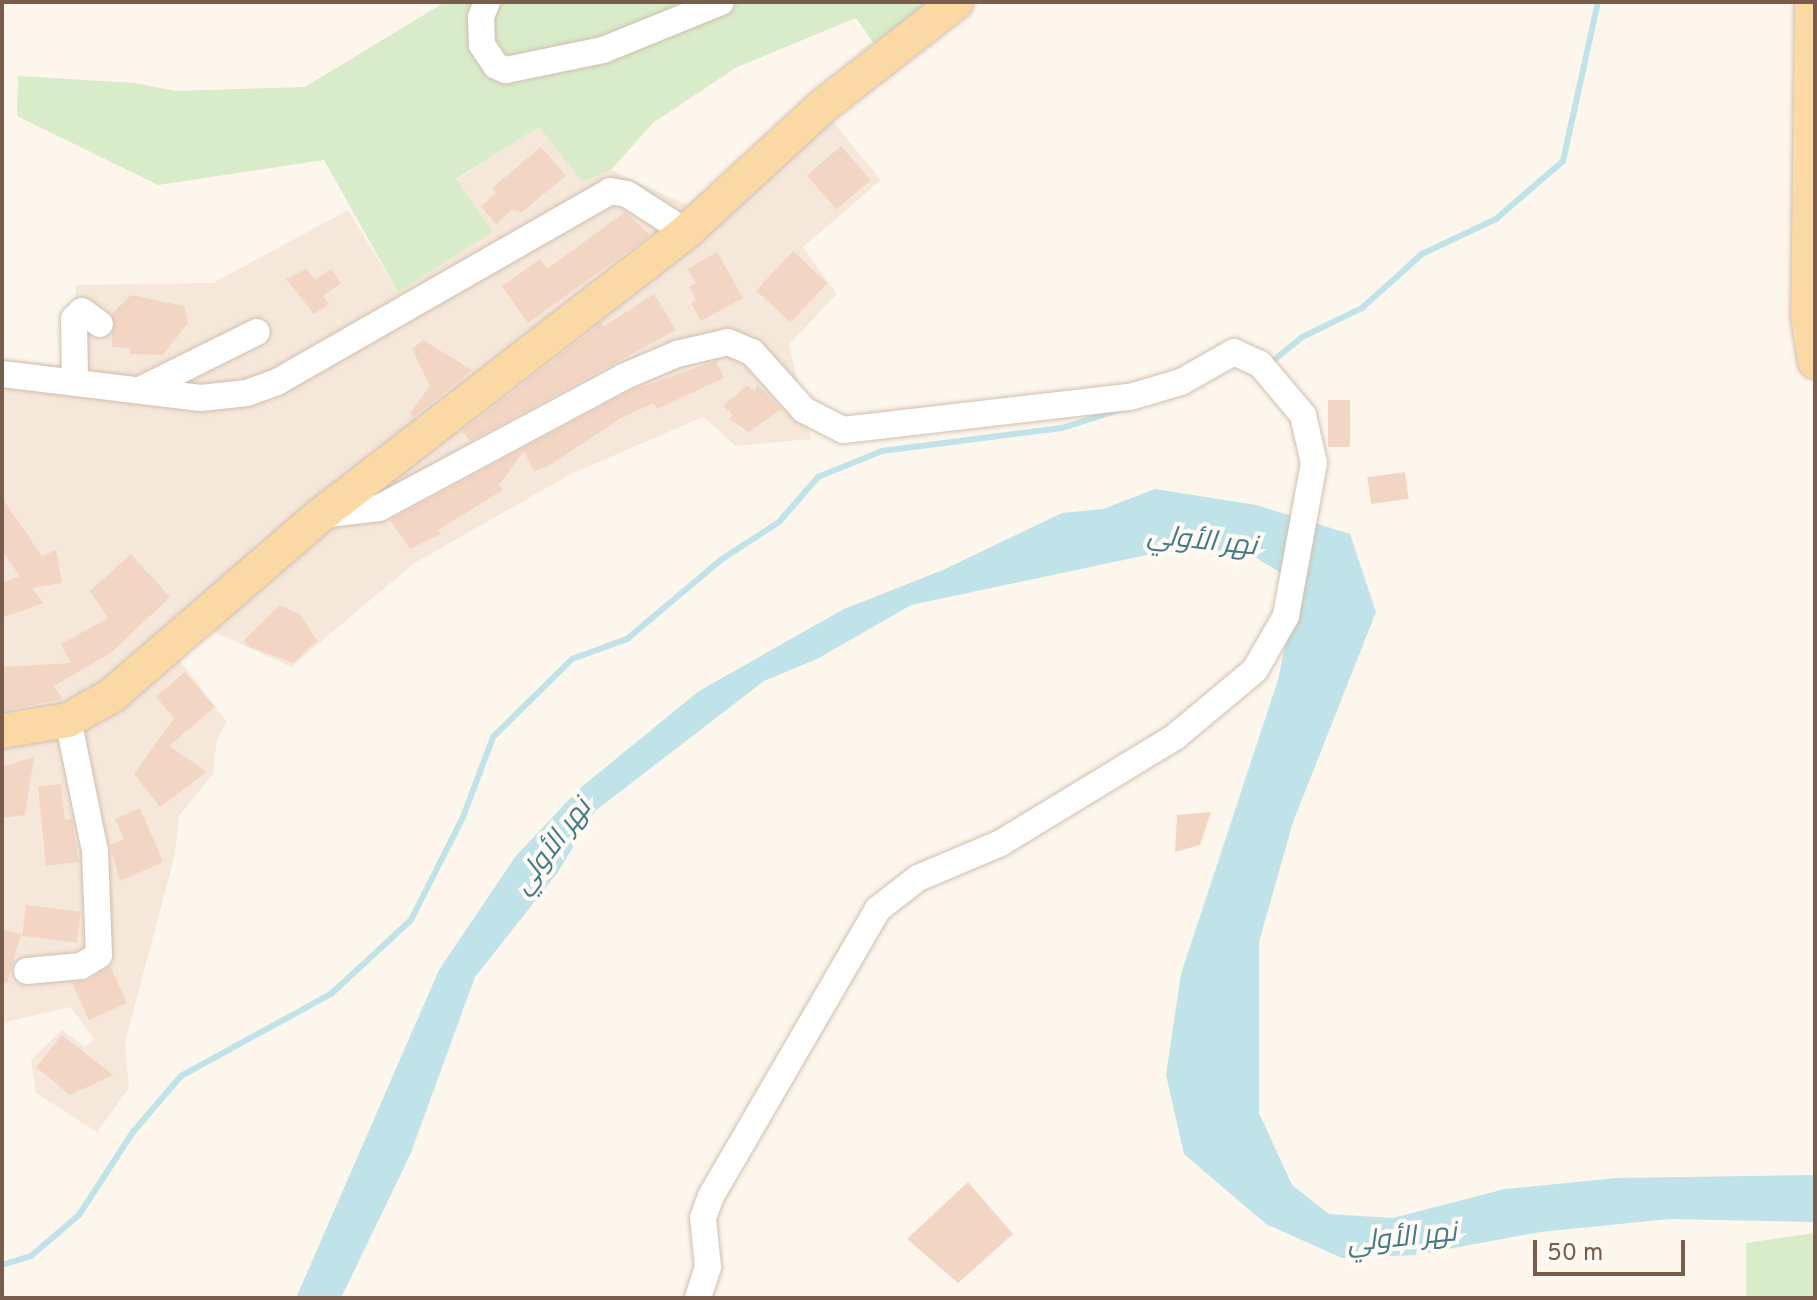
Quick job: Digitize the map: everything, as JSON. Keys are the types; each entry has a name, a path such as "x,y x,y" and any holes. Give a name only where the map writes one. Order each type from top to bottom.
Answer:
{"main road":[{"path":"2,731 68,720 111,696 321,515 686,232 823,106 956,2"},
{"path":"1812,2 1808,316 1815,361"}],"street":[{"path":"487,2 481,17 482,45 496,66 506,70 603,50 721,2"},
{"path":"2,374 214,398 277,382 610,191 627,194 686,232"},
{"path":"75,383 74,319 82,311 100,324"},
{"path":"138,391 257,332"},
{"path":"321,515 379,508 623,377 677,354 728,342 752,352 804,410 843,430 1130,397 1181,382 1234,352 1260,364 1303,415 1314,452 1286,616 1255,670 1175,737 1001,843 918,878 878,909 711,1196 703,1218 708,1267 698,1298"},
{"path":"27,971 93,962 101,943 90,817 68,720"}],"shaded area":[{"path":"816,101 881,180 803,247 837,294 789,344 811,439 736,446 703,417 571,474 413,564 291,667 206,628 175,654 227,722 217,739 213,774 179,816 175,854 125,1043 129,1088 97,1132 36,1093 31,1060 62,1030 85,1047 94,1039 70,1007 2,1023 2,359 69,367 76,285 213,283 348,210 398,292 493,232 456,180 539,127 582,182 611,170 687,205"}],"green space":[{"path":"445,2 934,2 874,44 856,18 737,67 653,123 611,170 582,182 539,127 456,179 493,232 398,292 324,160 158,185 17,116 18,76 135,83 175,91 305,87"},
{"path":"1815,1233 1815,1298 1746,1298 1746,1243"}],"water":[{"name":"نهر الأولي","path":"1155,489 1256,505 1350,534 1376,612 1293,822 1259,942 1259,1113 1292,1185 1329,1214 1393,1218 1505,1189 1617,1178 1815,1175 1815,1222 1669,1219 1540,1232 1416,1255 1342,1258 1266,1224 1184,1154 1166,1075 1181,974 1278,680 1298,583 1248,553 1175,549 911,605 817,659 764,681 595,811 558,872 475,977 410,1155 341,1298 296,1298 439,970 515,857 579,789 699,691 844,609 943,570 1062,513 1103,509"}],"building":[{"path":"841,146 871,180 837,209 807,176"},
{"path":"541,147 566,176 522,212 512,210 496,224 481,206 496,193 492,188"},
{"path":"625,212 650,235 528,323 502,286 540,259 547,269"},
{"path":"793,251 827,283 791,323 756,290"},
{"path":"717,252 743,298 701,321 691,303 696,300 689,287 696,283 687,269"},
{"path":"306,269 315,280 331,269 341,283 323,296 329,304 314,314 286,279"},
{"path":"654,294 676,330 470,441 462,431 601,323 603,327"},
{"path":"131,295 184,306 188,323 163,355 130,354 130,348 112,347 112,314"},
{"path":"423,340 472,370 414,417 410,413 430,386 412,349"},
{"path":"716,361 724,378 657,409 654,403 621,418 548,466 534,471 524,451 499,485 503,490 438,530 441,534 410,549 390,520 630,391"},
{"path":"747,385 754,391 758,385 781,409 749,432 729,419 733,415 723,406"},
{"path":"1328,400 1350,400 1350,447 1328,447"},
{"path":"1405,472 1409,499 1371,504 1367,477"},
{"path":"2,498 42,556 56,550 62,583 32,588 43,603 2,618 2,583 20,576 2,551"},
{"path":"131,554 170,597 112,652 54,686 62,699 2,711 2,667 71,663 61,644 108,618 90,591"},
{"path":"280,605 301,615 317,641 294,663 249,647 244,640"},
{"path":"185,672 215,707 169,746 207,772 160,807 134,774 174,718 156,697"},
{"path":"34,757 25,815 2,818 2,767"},
{"path":"61,784 65,820 72,819 79,862 46,866 38,787"},
{"path":"140,808 163,862 120,881 110,845 124,839 115,819"},
{"path":"1211,812 1200,845 1175,852 1177,815"},
{"path":"26,905 81,912 77,942 22,936"},
{"path":"2,929 21,934 7,983 2,983"},
{"path":"110,966 127,1003 89,1020 72,983 89,980"},
{"path":"62,1035 113,1075 70,1095 36,1067"},
{"path":"968,1182 1013,1234 958,1283 907,1239"}],"waterway":[{"path":"1275,359 1302,337 1362,308 1422,254 1496,219 1563,161 1598,2"},
{"path":"2,1265 31,1256 79,1215 133,1132 181,1076 331,994 411,920 463,817 493,737 572,659 627,639 722,559 779,522 818,477 882,451 1062,428 1122,409"}]}
